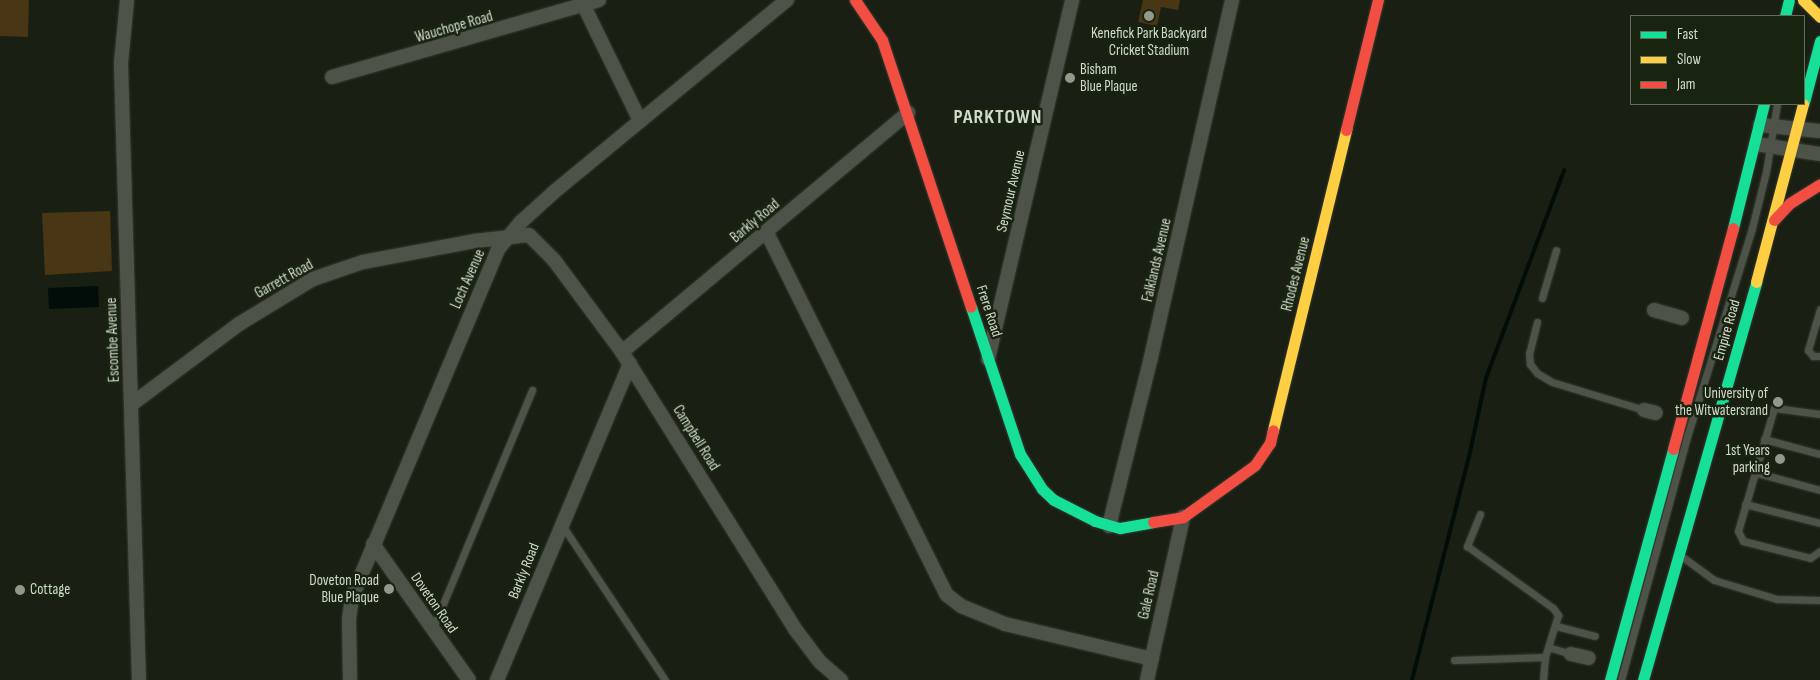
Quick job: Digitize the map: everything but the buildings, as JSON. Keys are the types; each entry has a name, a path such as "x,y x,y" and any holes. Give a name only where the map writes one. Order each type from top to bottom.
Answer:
{"main road":[{"name":"Frere Road","path":"855,0 882,40 908,113 1020,454 1030,474 1054,500 1108,526 1136,527 1184,518"},
{"name":"Rhodes Avenue","path":"1184,518 1255,465 1270,443 1378,0"},
{"path":"1786,15 1797,3 1820,17"},
{"name":"Empire Road","path":"1805,99 1820,41"},
{"path":"1800,122 1811,110 1820,88"},
{"name":"Empire Road","path":"1610,680 1756,144 1764,105"},
{"name":"Empire Road","path":"1643,680 1794,150 1804,105"},
{"path":"1774,220 1790,203 1820,184"}],"street":[{"name":"Escombe Avenue","path":"126,0 121,64 140,680"},
{"name":"Wauchope Road","path":"332,77 584,6 599,0"},
{"name":"Loch Avenue","path":"350,680 350,608 373,544 490,269 508,236 554,192 787,0"},
{"name":"Seymour Avenue","path":"988,359 1072,0"},
{"name":"Falklands Avenue","path":"1108,526 1151,357 1232,0"},
{"path":"584,6 640,121"},
{"name":"Barkly Road","path":"497,680 626,358 767,233 908,113"},
{"path":"1760,125 1800,122 1820,131"},
{"path":"1756,144 1820,154"},
{"path":"767,233 947,595 961,606 1005,624 1152,659"},
{"name":"Campbell Road","path":"508,236 530,235 534,238 626,358 795,629 820,662 841,680"},
{"name":"Garrett Road","path":"132,404 239,324 313,279 363,262 508,236"},
{"path":"1654,310 1682,318"},
{"name":"Gale Road","path":"1147,680 1184,518"},
{"name":"Doveton Road","path":"373,544 469,680"},
{"path":"1571,654 1589,658"}],"lane":[{"path":"1621,680 1687,437 1752,228 1771,147 1777,105"},
{"path":"1542,298 1556,250"},
{"path":"1820,309 1808,350 1813,356 1820,356"},
{"path":"1537,322 1529,353 1530,364 1537,373 1552,382 1650,412"},
{"path":"433,628 532,390"},
{"path":"1820,414 1774,408 1738,531 1743,541 1810,558 1820,551"},
{"path":"1764,439 1820,454"},
{"path":"1754,472 1820,490"},
{"path":"1745,504 1820,524"},
{"path":"1480,514 1467,546 1553,608 1558,615 1545,657 1543,680"},
{"path":"561,523 664,680"},
{"path":"1678,553 1714,580 1777,599 1820,600"},
{"path":"1556,626 1595,636"},
{"path":"1548,647 1571,654"},
{"path":"1454,660 1545,657"}],"shaded area":[{"path":"0,0 29,0 28,37 0,36"},
{"name":"Kenefick Park Backyard Cricket Stadium","path":"1143,0 1180,0 1178,10 1161,7 1157,26 1138,22"},
{"path":"110,211 112,271 45,275 42,213"},
{"path":"98,286 99,307 49,309 48,288"}],"waterway":[{"path":"1412,680 1469,457 1486,378 1564,170"}],"traffic: fast":[{"path":"1785,15 1789,0"},
{"path":"1805,98 1820,41"},
{"path":"1733,228 1764,105"},
{"path":"1643,680 1756,282"},
{"path":"971,307 1020,454 1042,489 1054,500 1095,521 1120,528 1153,522"},
{"path":"1610,680 1673,449"}],"traffic: slow":[{"path":"1803,0 1820,17"},
{"path":"1756,282 1803,105"},
{"path":"1273,430 1346,130"}],"traffic: jam":[{"path":"855,0 882,40 971,307"},
{"path":"1346,130 1378,0"},
{"path":"1774,220 1790,203 1820,184"},
{"path":"1673,449 1733,228"},
{"path":"1153,522 1183,517 1255,465 1270,443 1273,430"}],"place":[{"name":"Kenefick Park Backyard Cricket Stadium","path":"1149,16"},
{"name":"Bisham Blue Plaque","path":"1070,78"},
{"name":"University of the Witwatersrand","path":"1778,402"},
{"name":"1st Years parking","path":"1780,459"},
{"name":"Doveton Road Blue Plaque","path":"389,589"},
{"name":"Cottage","path":"20,590"}],"district":[{"name":"PARKTOWN","path":"998,117"}]}
